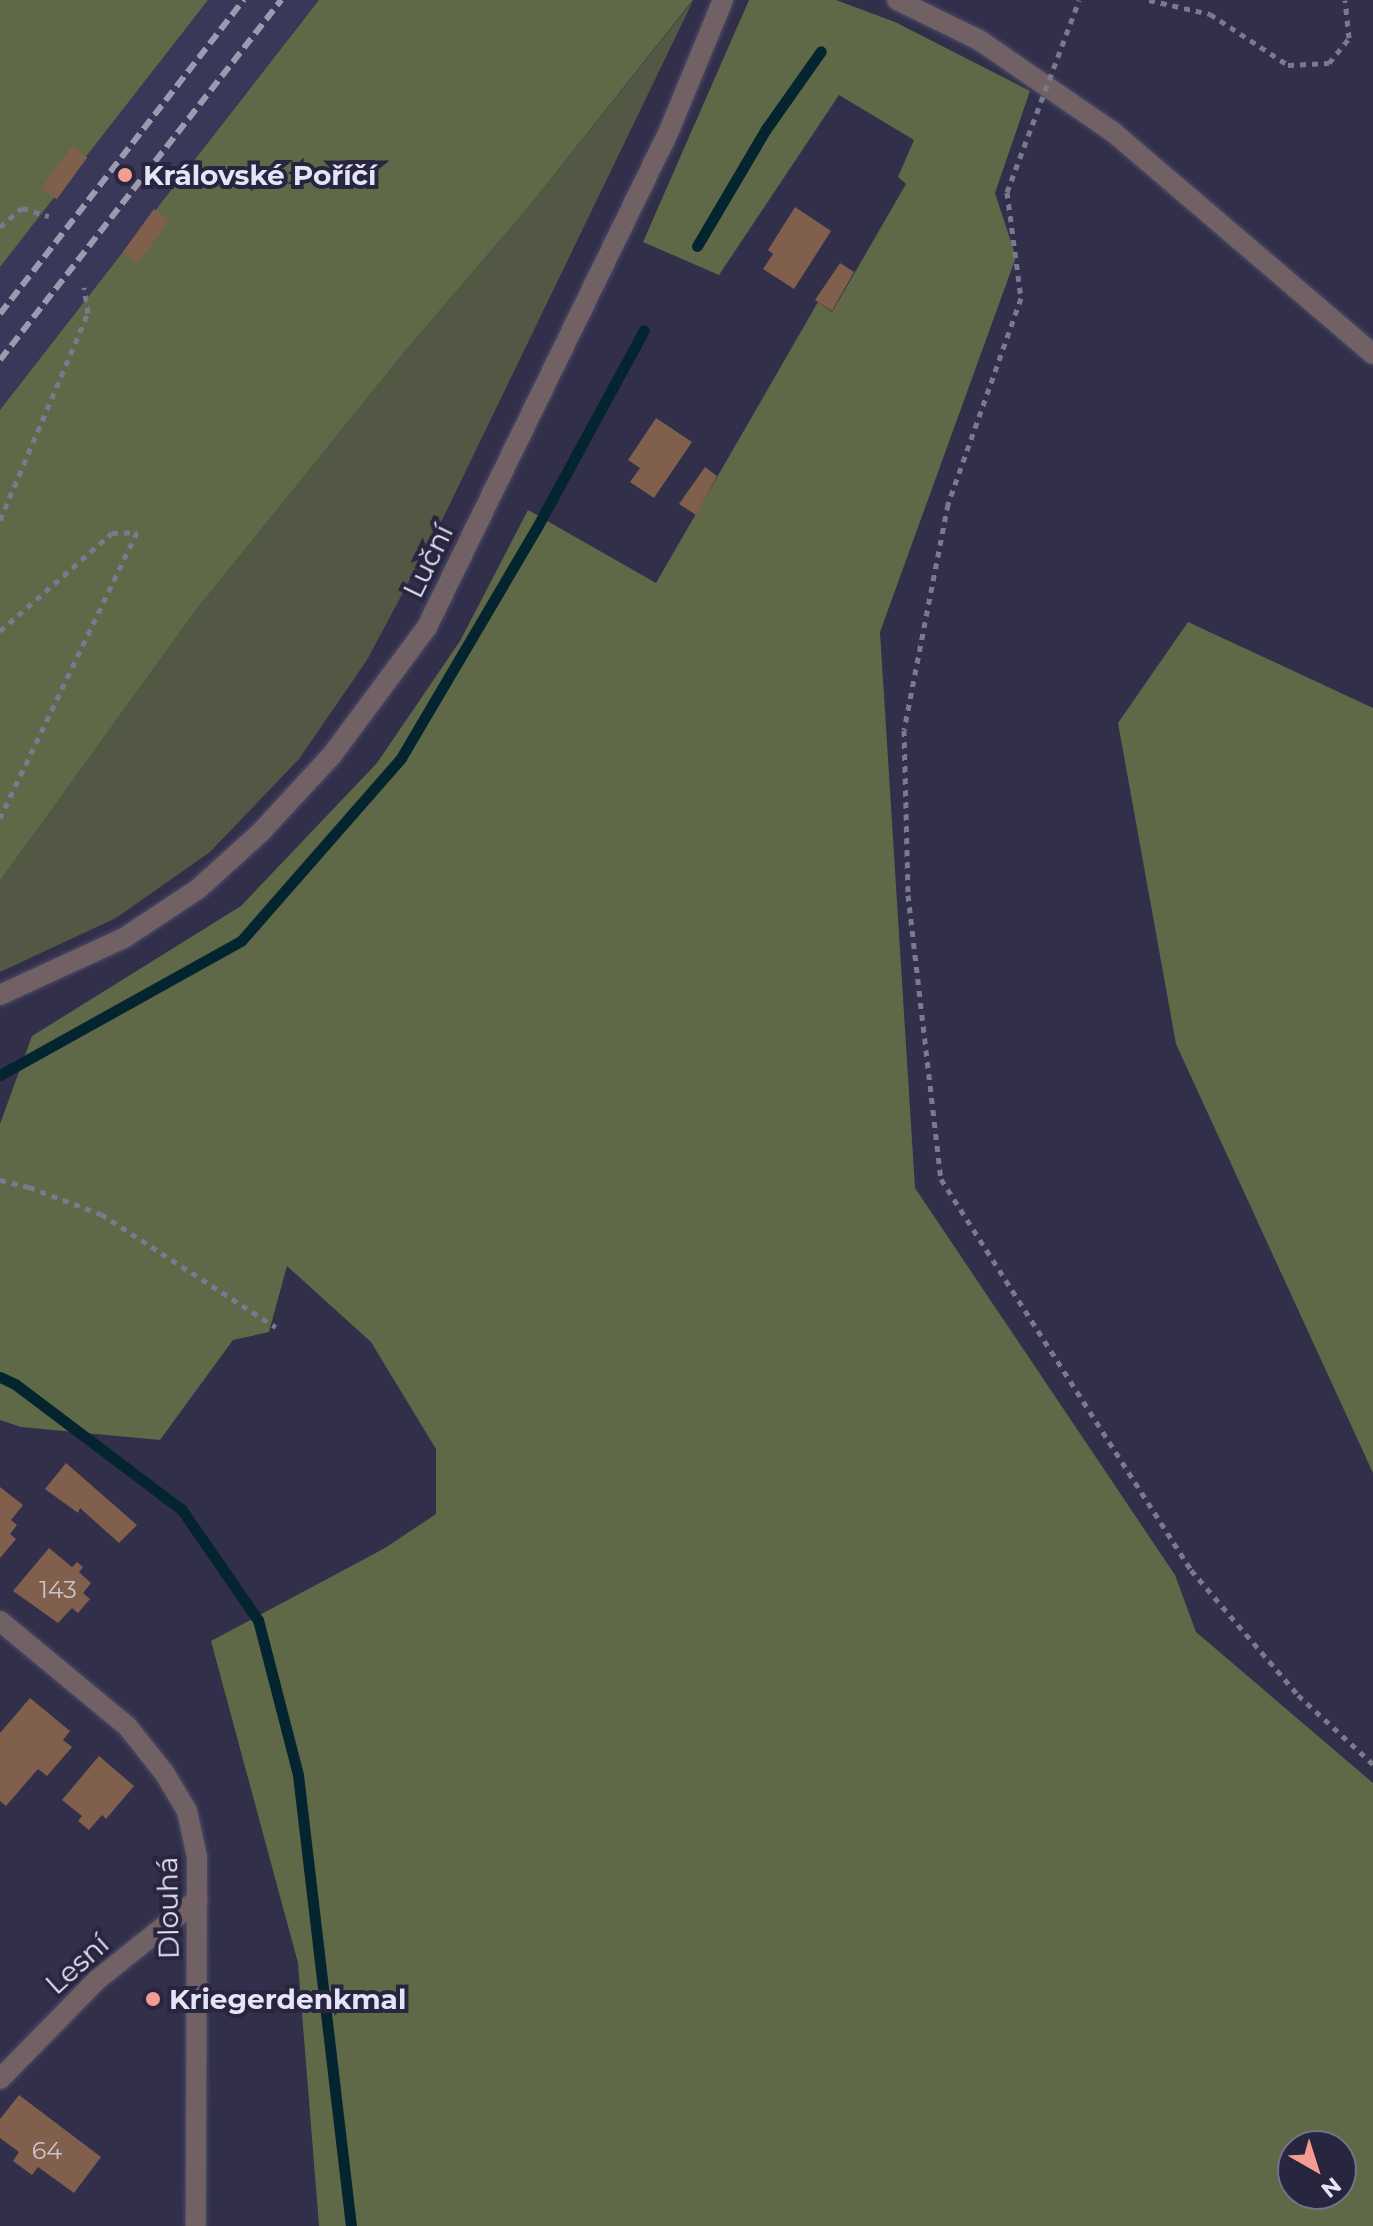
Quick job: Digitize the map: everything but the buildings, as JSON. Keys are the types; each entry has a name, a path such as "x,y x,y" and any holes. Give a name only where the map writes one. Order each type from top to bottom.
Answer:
{"street":[{"name":"Luční","path":"0,995 124,938 198,889 260,833 332,755 427,627 669,131 723,0"},
{"path":"897,0 979,40 1113,132 1373,354"},
{"name":"Dlouhá","path":"0,1621 127,1726 165,1774 187,1811 197,1857 198,1899 196,2226"},
{"name":"Lesní","path":"0,2079 97,1980 198,1899"}],"path":[{"path":"1079,0 1007,192 1021,298 948,504 904,730 908,895 941,1179 1191,1570 1298,1695 1373,1764"},
{"path":"1149,0 1210,14 1288,65 1329,63 1349,38 1345,0"},
{"path":"0,227 22,208 49,216"},
{"path":"0,520 88,313 84,287"},
{"path":"0,631 112,533 137,532 0,818"},
{"path":"0,1180 29,1187 101,1214 276,1327"}],"shaded area":[{"path":"208,0 319,0 0,410 0,267"}],"green space":[{"path":"0,0 208,0 0,267"},
{"path":"319,0 693,0 530,205 406,350 196,610 0,881 0,410"},
{"path":"749,0 836,0 895,22 1030,91 995,193 1016,257 880,632 915,1188 1175,1575 1196,1632 1373,1783 1373,2226 319,2226 298,1963 211,1641 385,1548 436,1514 436,1449 371,1342 287,1266 269,1332 233,1340 160,1440 21,1427 0,1420 0,1124 32,1036 241,906 377,763 460,641 528,510 656,583 818,302 832,312 906,184 898,177 914,140 839,95 719,275 643,242"},
{"path":"693,1 446,512 367,660 299,759 210,852 116,918 0,972 0,881 196,610 406,350 530,205"},
{"path":"1188,622 1373,708 1373,1473 1176,1044 1118,723"}],"waterway":[{"path":"697,246 766,129 821,51"},
{"path":"0,1075 241,941 401,758 536,529 644,330"},
{"path":"0,1377 15,1384 182,1510 258,1620 298,1775 351,2226"}],"railway":[{"path":"0,314 244,0"},
{"path":"0,360 281,0"}],"place":[{"name":"Královské Poříčí","path":"125,175"},
{"name":"Kriegerdenkmal","path":"153,1999"}]}
